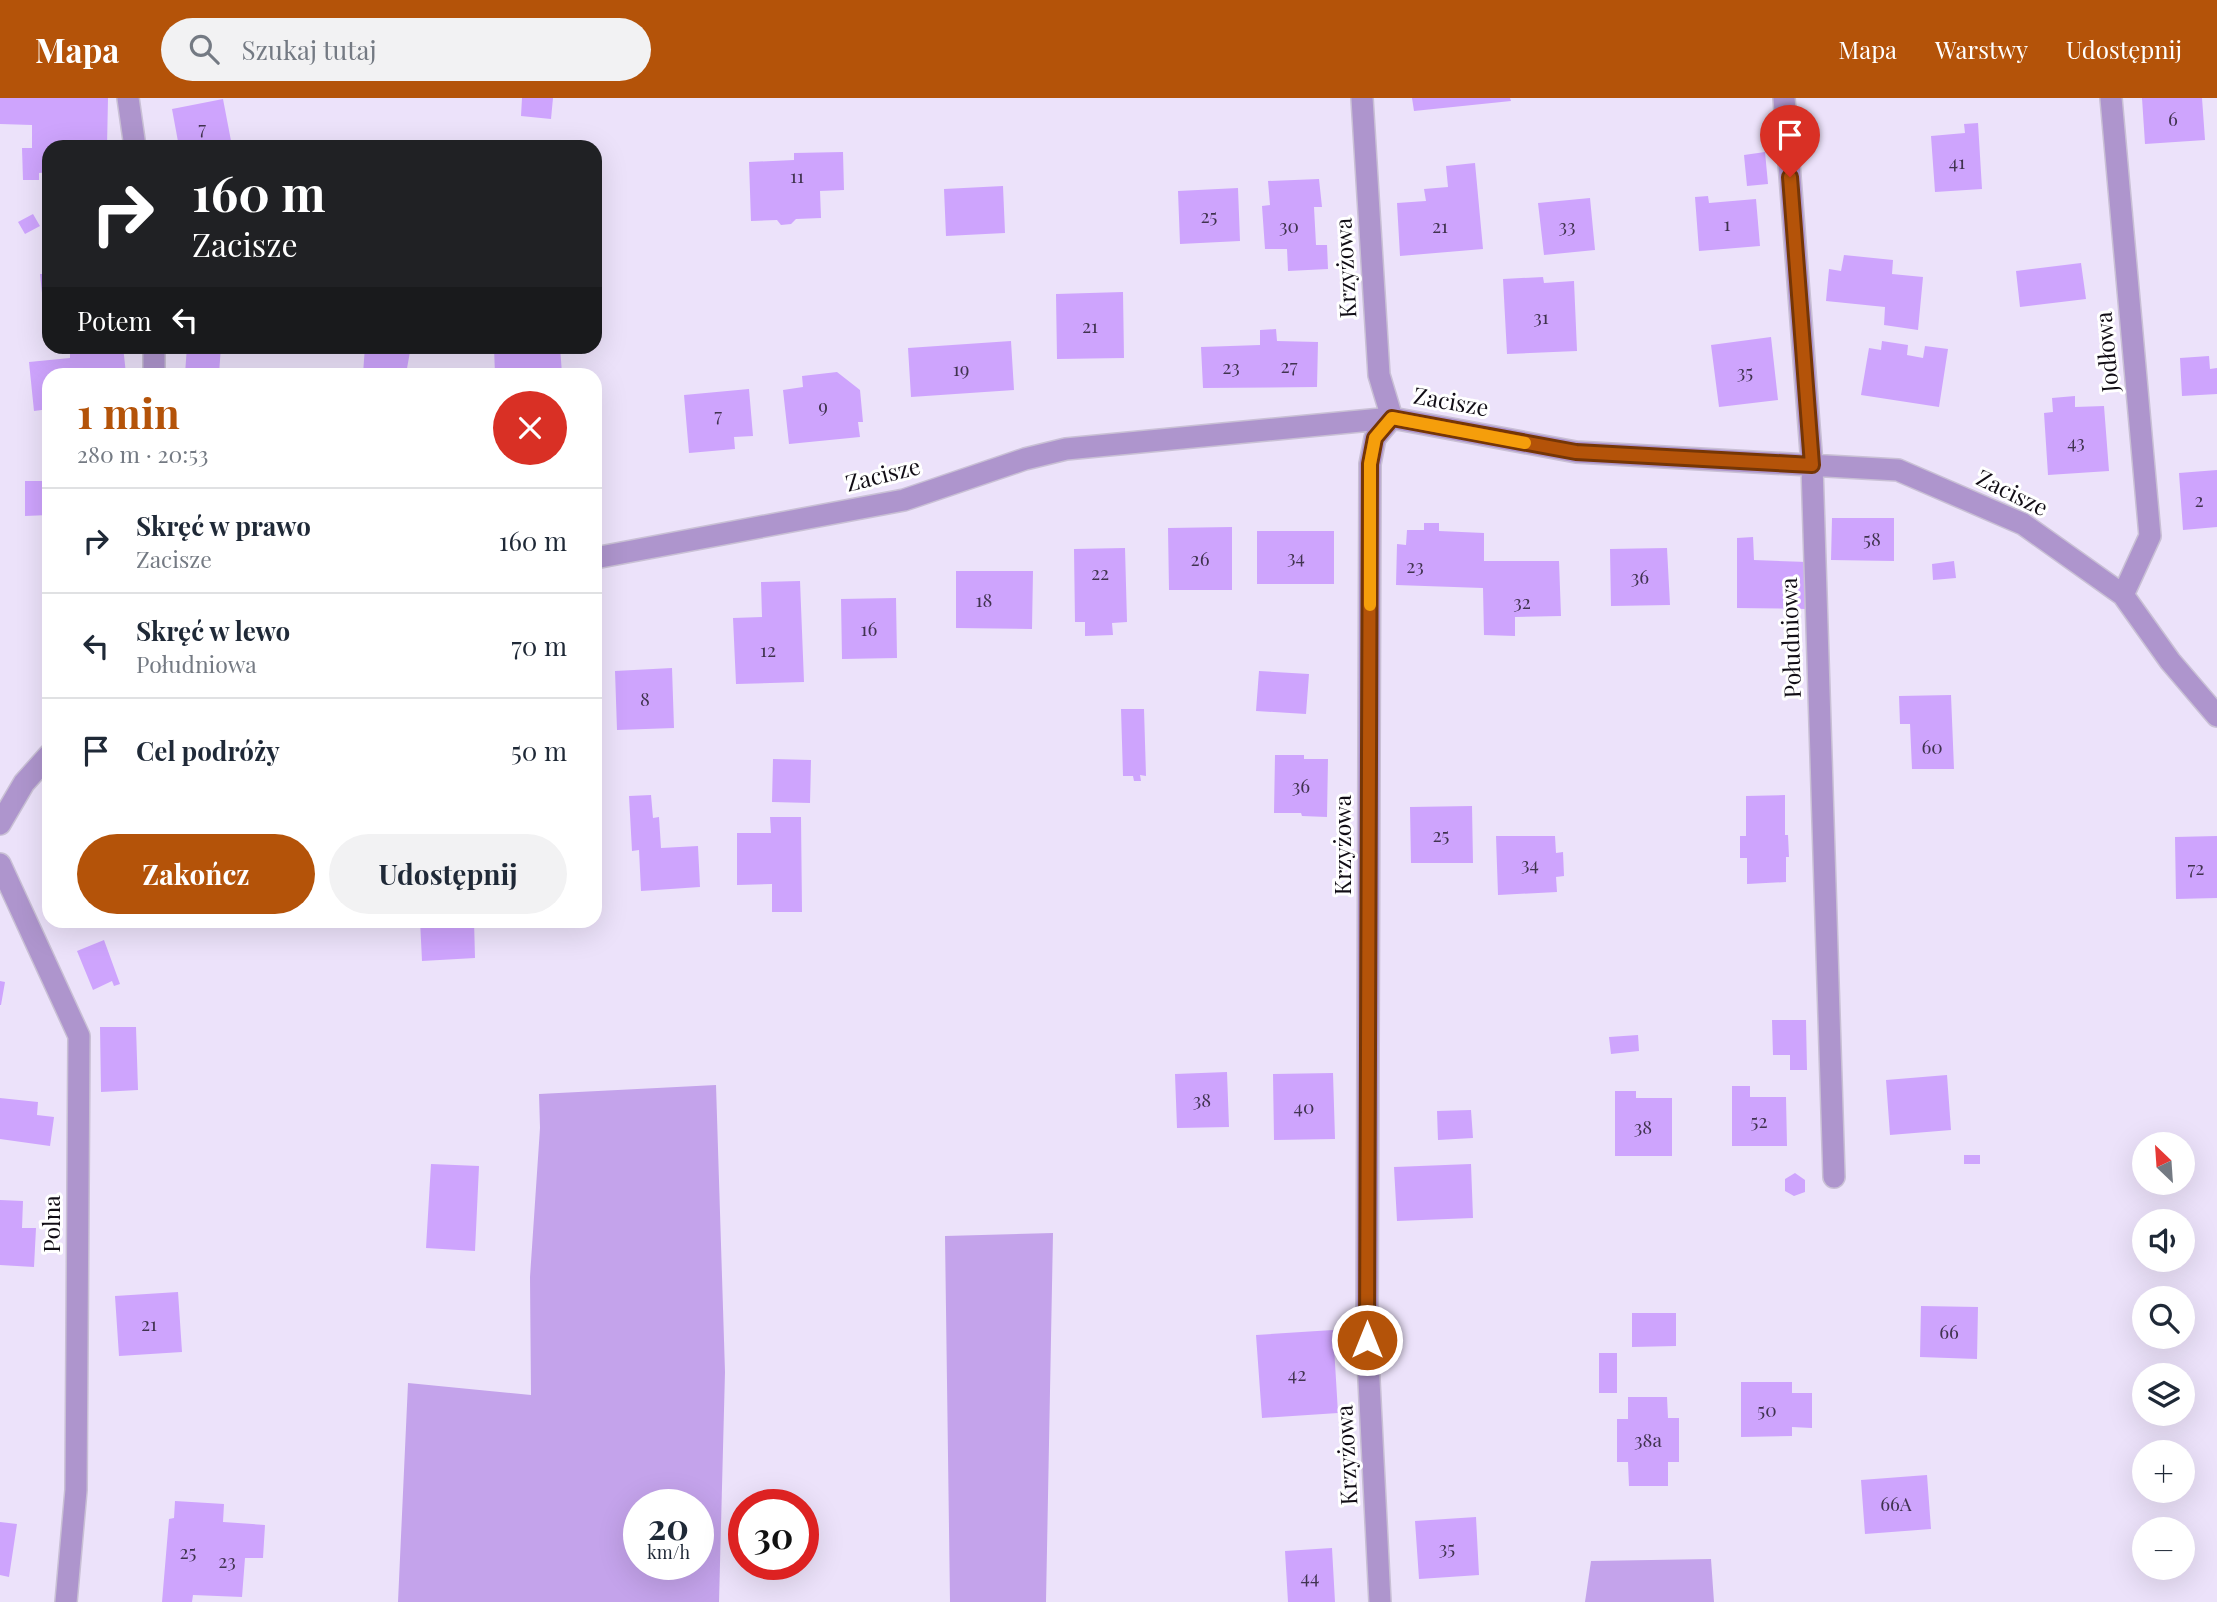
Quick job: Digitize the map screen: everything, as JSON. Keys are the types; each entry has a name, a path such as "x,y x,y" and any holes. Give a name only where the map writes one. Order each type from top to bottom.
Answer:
{"street":[{"path":"128,98 134,140"},
{"name":"Krzyżowa","path":"1362,98 1379,375 1392,418 1375,438 1370,464 1367,1340 1380,1602"},
{"name":"Południowa","path":"1784,98 1812,465 1834,1177"},
{"name":"Jodłowa","path":"2111,98 2150,536 2123,595"},
{"name":"Zacisze","path":"602,557 904,500 1025,459 1066,449 1392,418 1576,452 1898,470 2023,524 2123,595 2170,661 2217,716"},
{"path":"0,824 24,783 42,763"},
{"name":"Polna","path":"0,864 79,1036 76,1490 66,1602"}],"shaded area":[{"path":"716,1085 725,1372 719,1602 398,1602 408,1383 531,1395 530,1277 540,1128 539,1094"},
{"path":"1053,1233 1046,1602 950,1602 945,1236"},
{"path":"1711,1559 1714,1602 1585,1602 1591,1561"}],"building":[{"path":"0,98 108,98 107,140 42,140 42,173 39,173 39,180 23,180 22,148 32,148 32,125 0,124"},
{"path":"522,98 553,98 551,119 521,116"},
{"path":"1412,98 1510,98 1511,101 1414,111"},
{"path":"2142,98 2202,98 2205,140 2145,144"},
{"path":"223,99 231,140 178,140 172,109"},
{"path":"1978,123 1982,189 1935,192 1931,136 1965,133 1964,124"},
{"path":"843,152 844,190 820,191 821,218 796,219 791,224 781,225 777,220 751,221 749,162 794,160 794,153"},
{"path":"1765,152 1768,184 1747,186 1744,155"},
{"path":"1475,163 1483,249 1400,256 1397,203 1426,201 1424,189 1448,187 1446,166"},
{"path":"1319,179 1322,207 1314,207 1316,245 1327,245 1328,269 1288,271 1287,249 1265,249 1262,206 1270,205 1268,181"},
{"path":"1003,186 1005,233 946,236 944,189"},
{"path":"1238,188 1240,241 1180,244 1178,191"},
{"path":"1708,196 1709,203 1756,199 1760,246 1699,251 1695,197"},
{"path":"1590,198 1595,250 1544,255 1538,203"},
{"path":"33,214 40,226 25,234 18,222"},
{"path":"1844,255 1893,260 1892,274 1923,277 1918,330 1884,325 1885,307 1826,301 1829,269 1841,271"},
{"path":"2081,263 2086,299 2020,307 2016,271"},
{"path":"1543,277 1544,283 1574,281 1577,351 1507,354 1503,279"},
{"path":"1123,292 1124,358 1057,359 1056,294"},
{"path":"1276,329 1277,341 1318,342 1317,387 1203,388 1201,347 1260,345 1260,330"},
{"path":"1771,337 1778,400 1719,407 1711,345"},
{"path":"1011,341 1014,390 911,397 908,348"},
{"path":"1882,341 1908,345 1907,355 1923,358 1925,346 1948,349 1939,407 1861,395 1869,348 1881,350"},
{"path":"70,354 124,354 125,368 42,368 42,410 34,411 29,362 70,358"},
{"path":"186,354 220,354 219,368 185,368"},
{"path":"364,354 410,354 407,368 363,368"},
{"path":"494,354 561,354 562,368 495,368"},
{"path":"2209,356 2210,369 2217,368 2217,394 2182,396 2180,358"},
{"path":"837,372 860,390 863,422 858,422 860,437 789,444 783,390 803,387 802,376"},
{"path":"749,389 753,436 734,437 735,449 689,453 684,395"},
{"path":"2075,396 2075,407 2104,406 2109,471 2048,475 2044,413 2053,412 2052,398"},
{"path":"2217,470 2217,527 2183,530 2179,473"},
{"path":"25,481 42,481 42,515 25,516"},
{"path":"1832,518 1894,518 1894,561 1831,560"},
{"path":"1424,523 1439,523 1439,531 1484,533 1484,561 1559,561 1561,616 1515,617 1515,636 1484,635 1483,588 1396,585 1397,544 1406,545 1407,530 1424,530"},
{"path":"1232,527 1232,590 1169,590 1168,528"},
{"path":"1257,531 1334,531 1334,584 1257,584"},
{"path":"1753,537 1754,560 1807,562 1807,609 1737,608 1737,538"},
{"path":"1125,548 1127,622 1112,623 1113,635 1085,636 1085,622 1075,622 1074,549"},
{"path":"1667,548 1670,605 1611,606 1610,549"},
{"path":"1954,561 1956,578 1933,580 1932,564"},
{"path":"956,571 1033,571 1032,629 956,628"},
{"path":"800,581 804,682 736,684 733,618 762,617 761,582"},
{"path":"896,598 897,658 842,659 841,599"},
{"path":"672,668 674,728 617,730 615,671"},
{"path":"1259,671 1309,674 1306,714 1256,711"},
{"path":"1951,695 1954,769 1912,769 1910,724 1900,724 1899,696"},
{"path":"1121,709 1144,709 1146,776 1140,775 1141,781 1134,781 1133,776 1123,776"},
{"path":"1275,755 1304,755 1304,759 1328,759 1327,817 1274,813"},
{"path":"773,759 811,760 810,803 772,802"},
{"path":"651,795 653,818 659,817 661,848 698,846 700,887 641,891 639,850 632,851 629,796"},
{"path":"1785,795 1785,835 1788,835 1789,857 1786,857 1786,882 1747,884 1747,858 1740,858 1740,836 1746,836 1746,796"},
{"path":"1472,806 1473,863 1411,863 1410,807"},
{"path":"770,817 801,817 802,912 772,912 772,884 737,885 737,833 771,833"},
{"path":"1496,836 1555,836 1556,853 1563,852 1564,876 1556,877 1557,892 1498,895"},
{"path":"2217,836 2217,898 2176,899 2175,837"},
{"path":"420,928 474,928 475,958 422,961"},
{"path":"104,940 120,984 114,986 112,981 93,990 77,951"},
{"path":"0,981 5,982 1,1005 0,1005"},
{"path":"1772,1020 1806,1020 1807,1070 1790,1070 1790,1055 1773,1055"},
{"path":"100,1027 136,1027 138,1090 101,1092"},
{"path":"1638,1035 1639,1051 1611,1054 1609,1037"},
{"path":"1227,1072 1229,1127 1177,1128 1175,1074"},
{"path":"1333,1073 1335,1139 1274,1140 1273,1074"},
{"path":"1947,1075 1951,1130 1890,1135 1886,1080"},
{"path":"1732,1086 1750,1086 1750,1097 1786,1097 1787,1146 1732,1146"},
{"path":"1615,1091 1636,1091 1636,1098 1672,1098 1672,1156 1615,1156"},
{"path":"0,1098 38,1102 37,1115 54,1117 50,1146 0,1139"},
{"path":"1471,1110 1473,1138 1438,1140 1437,1111"},
{"path":"1964,1155 1980,1155 1980,1164 1964,1164"},
{"path":"431,1164 479,1166 475,1251 426,1248"},
{"path":"1471,1164 1473,1218 1397,1221 1394,1167"},
{"path":"1795,1173 1805,1180 1805,1192 1794,1196 1785,1191 1785,1179"},
{"path":"0,1200 23,1201 22,1228 36,1228 34,1267 0,1265"},
{"path":"178,1292 182,1352 119,1356 115,1296"},
{"path":"1921,1306 1978,1307 1977,1359 1920,1357"},
{"path":"1632,1313 1676,1313 1676,1346 1632,1347"},
{"path":"1333,1330 1338,1413 1262,1418 1256,1335"},
{"path":"1599,1353 1617,1353 1617,1393 1599,1393"},
{"path":"1741,1382 1792,1382 1792,1393 1812,1393 1812,1428 1792,1427 1792,1436 1741,1437"},
{"path":"1628,1397 1667,1397 1668,1418 1679,1418 1679,1462 1668,1462 1668,1486 1629,1486 1628,1462 1617,1462 1617,1419 1628,1419"},
{"path":"1927,1475 1931,1529 1865,1534 1861,1480"},
{"path":"175,1501 224,1504 223,1522 265,1525 263,1558 245,1558 242,1597 193,1595 192,1602 162,1602 169,1519 174,1518"},
{"path":"1476,1517 1479,1575 1419,1579 1415,1521"},
{"path":"0,1522 17,1524 9,1577 0,1575"},
{"path":"1332,1548 1335,1602 1288,1602 1285,1551"}],"slow traffic":[{"path":"1370,605 1370,464 1375,438 1392,418 1525,443"}],"route":[{"path":"1367,1340 1370,464 1375,438 1392,418 1576,452 1812,465 1790,177"}]}
